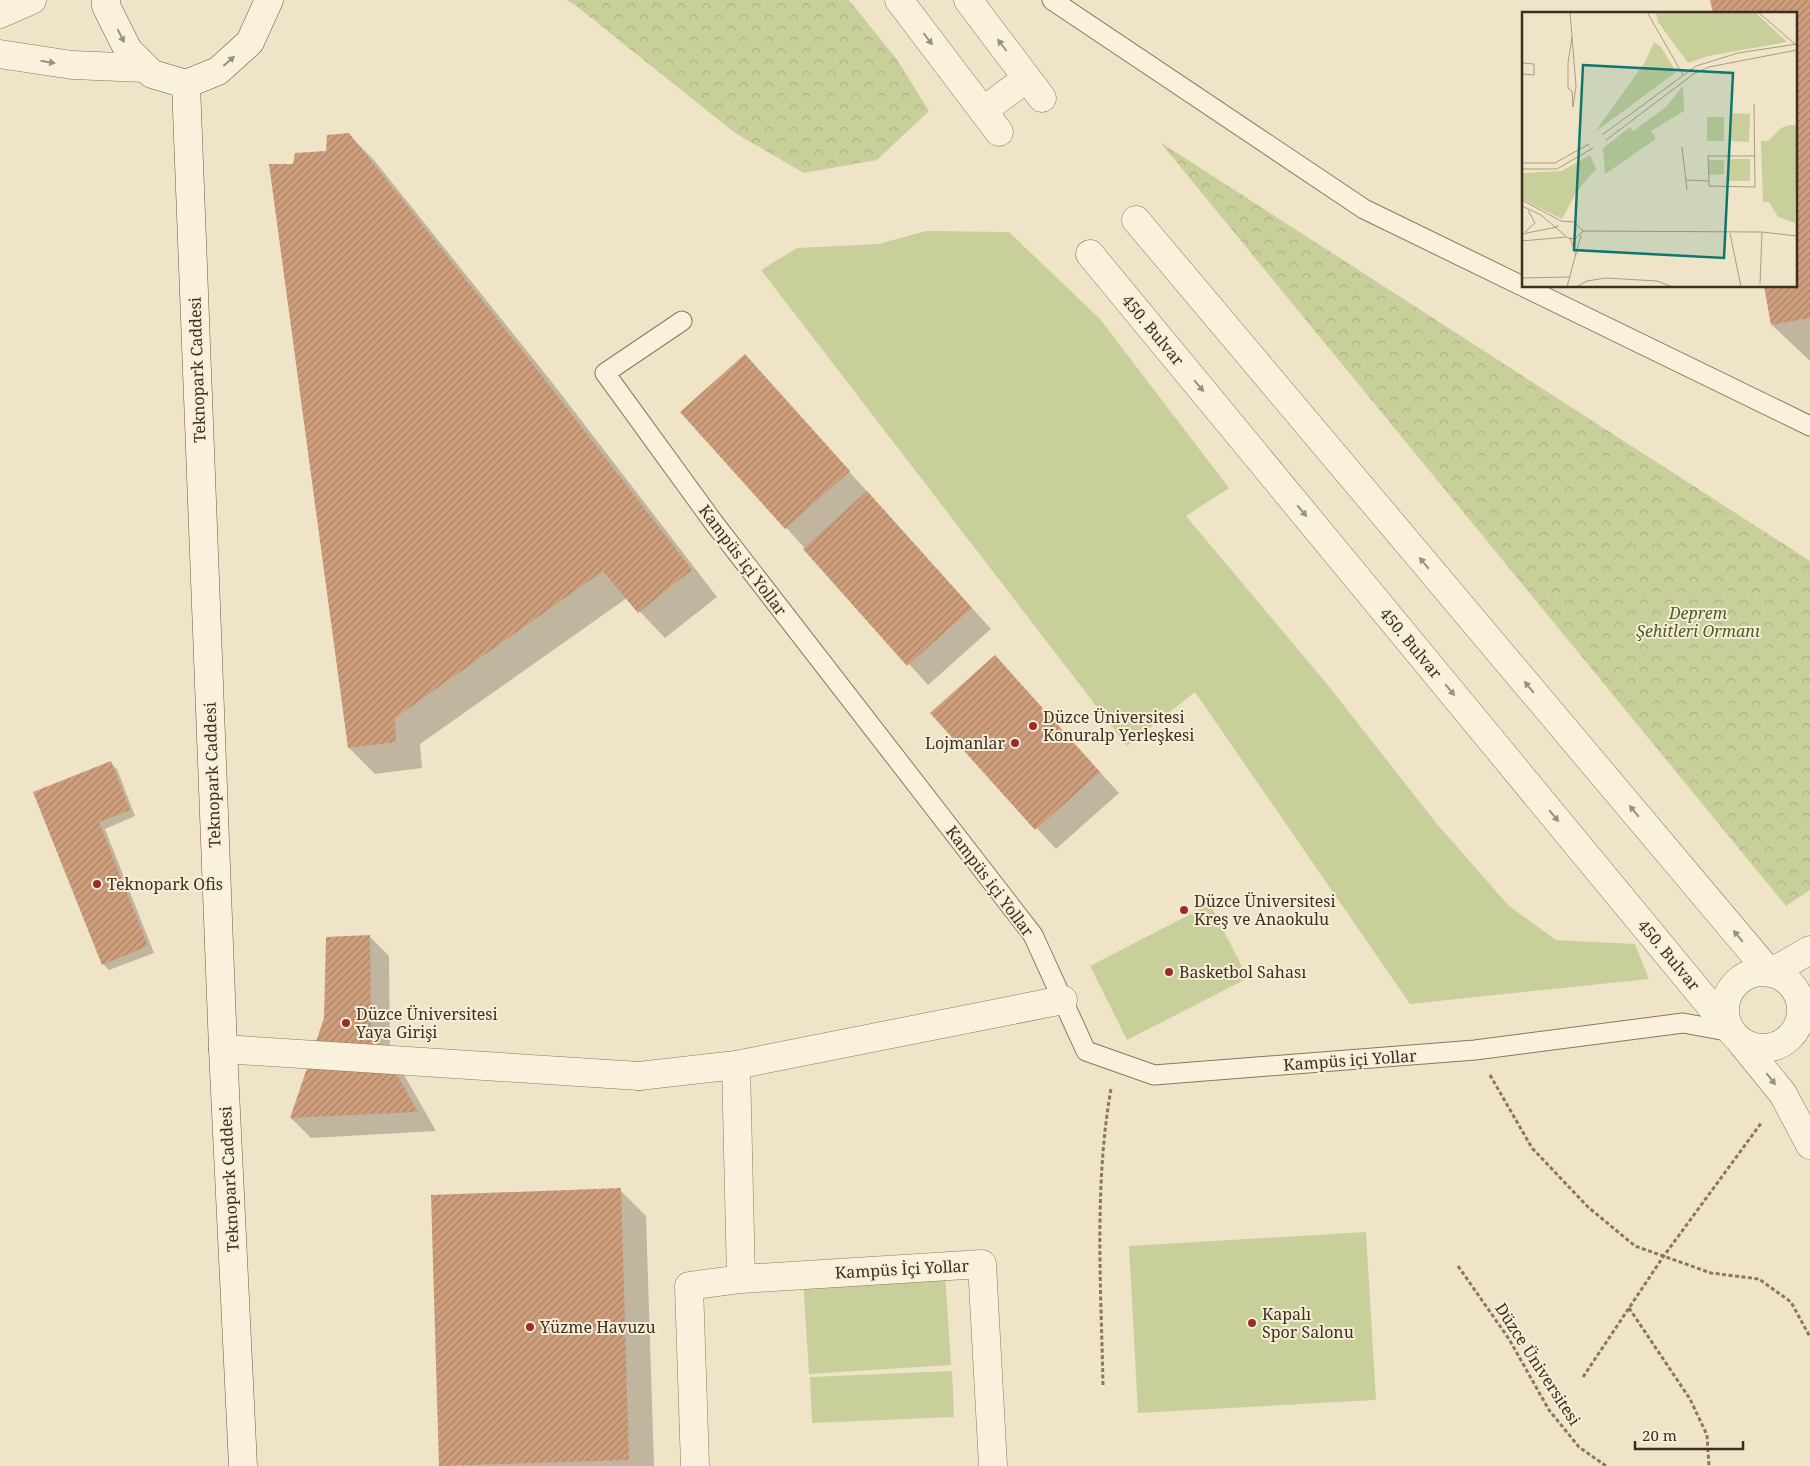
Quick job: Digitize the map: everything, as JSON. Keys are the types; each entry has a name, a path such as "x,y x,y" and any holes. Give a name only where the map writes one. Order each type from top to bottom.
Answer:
{"street":[{"path":"0,14 32,0"},
{"path":"106,0 106,6 128,50 145,68 152,74 186,84 218,70 250,42 269,0"},
{"path":"899,0 991,121 1034,88 968,0"},
{"path":"0,54 72,66 145,68"},
{"name":"Teknopark Caddesi","path":"186,84 223,1049 243,1466"},
{"path":"1136,220 1770,973"},
{"name":"450. Bulvar","path":"1090,254 1783,1094 1810,1145"},
{"path":"1770,973 1810,950"},
{"path":"1757,973 1770,973 1782,977 1792,986 1807,1012 1786,1041 1775,1046 1763,1048 1751,1046 1736,1036 1727,1021 1725,1009 1728,996 1735,985 1745,977 1757,973"},
{"path":"223,1049 639,1076 736,1065 1063,1000"},
{"path":"736,1065 741,1279"},
{"name":"Kampüs İçi Yollar","path":"695,1466 689,1286 741,1279 982,1264 993,1466"}],"lane":[{"path":"1052,0 1364,209 1522,286"},
{"path":"1526,288 1810,426"},
{"name":"Kampüs içi Yollar","path":"682,321 605,373 714,523 1033,935 1086,1051 1154,1075 1475,1050 1683,1023 1736,1036"}],"path":[{"path":"1475,1050 1532,1148 1588,1207 1635,1246 1663,1258 1712,1273 1759,1279 1791,1302 1810,1337"},
{"path":"1103,1385 1100,1274 1104,1130 1116,1061"},
{"name":"Düzce Üniversitesi","path":"1583,1377 1663,1258 1783,1094"},
{"name":"Düzce Üniversitesi","path":"1458,1266 1509,1339 1549,1410 1578,1447 1606,1466"},
{"path":"1629,1308 1690,1399 1707,1435 1709,1466"}],"green space":[{"path":"566,0 849,0 898,61 929,111 877,160 804,173 735,133 575,5"},
{"name":"Deprem Şehitleri Ormanı","path":"1160,142 1810,561 1810,890 1786,906"},
{"path":"926,231 1009,232 1100,319 1229,488 1186,516 1327,684 1437,824 1509,906 1556,940 1635,944 1649,979 1410,1004 1195,692 1127,746 761,270 797,248 879,244"},
{"name":"Basketbol Sahası","path":"1210,904 1248,978 1127,1040 1090,966"},
{"name":"Kapalı Spor Salonu","path":"1366,1232 1376,1400 1138,1413 1129,1246"},
{"path":"945,1271 951,1365 809,1374 803,1280"},
{"path":"952,1371 954,1417 812,1423 810,1377"}],"building":[{"path":"1710,0 1810,0 1810,318 1771,325 1764,288 1798,288 1798,12 1713,12"},
{"path":"349,133 525,354 692,570 638,613 603,571 395,718 396,742 348,748 269,164 293,164 295,153 326,151 327,135"},
{"path":"745,354 850,471 785,529 680,412"},
{"path":"867,491 972,608 907,666 803,549"},
{"name":"Lojmanlar","path":"995,655 1100,772 1035,830 930,713"},
{"name":"Teknopark Ofis","path":"111,761 130,810 99,822 148,946 102,965 33,792"},
{"name":"Düzce Üniversitesi Yaya Girişi","path":"370,935 371,1029 418,1112 290,1118 324,1018 326,937"},
{"name":"Yüzme Havuzu","path":"621,1188 629,1460 439,1466 431,1195"}],"place":[{"name":"Düzce Üniversitesi Konuralp Yerleşkesi","path":"1033,726"},
{"name":"Lojmanlar","path":"1015,743"},
{"name":"Teknopark Ofis","path":"97,884"},
{"name":"Düzce Üniversitesi Kreş ve Anaokulu","path":"1184,910"},
{"name":"Basketbol Sahası","path":"1169,972"},
{"name":"Düzce Üniversitesi Yaya Girişi","path":"346,1023"},
{"name":"Kapalı Spor Salonu","path":"1252,1323"},
{"name":"Yüzme Havuzu","path":"530,1327"}]}
